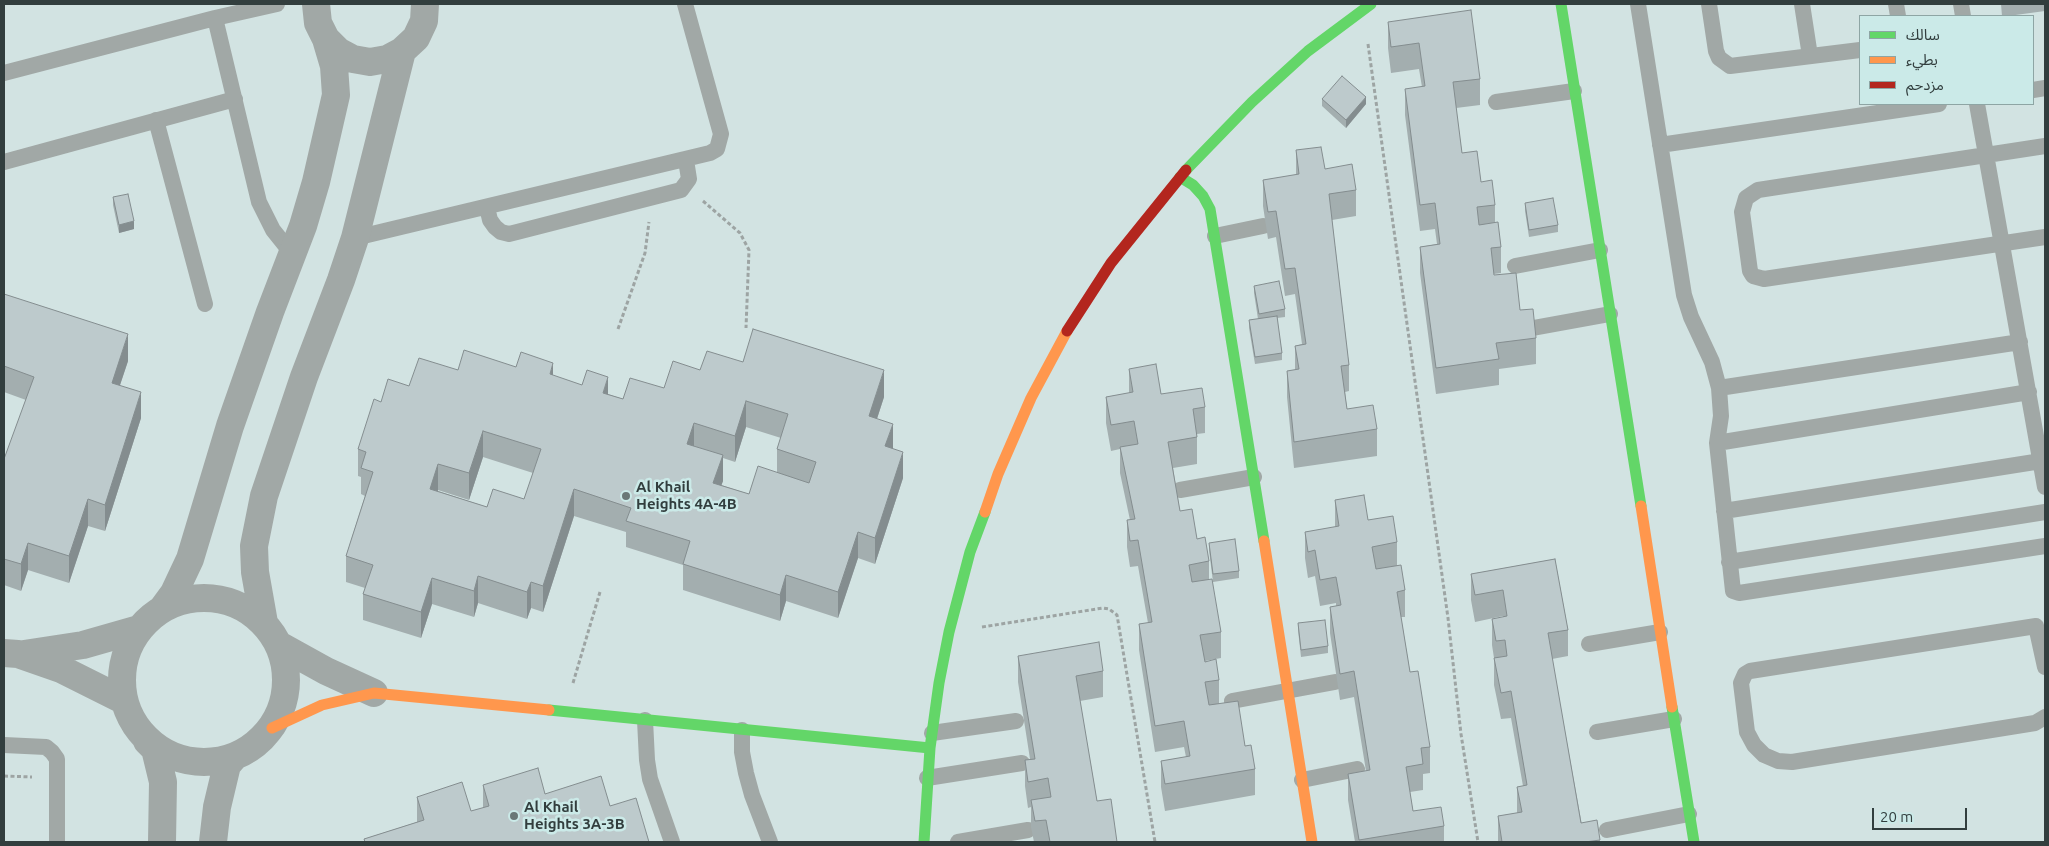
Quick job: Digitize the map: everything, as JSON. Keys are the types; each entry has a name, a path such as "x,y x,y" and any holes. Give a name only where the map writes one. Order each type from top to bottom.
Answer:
{"street":[{"path":"326,39 338,51 353,59 370,62 387,59 402,52 416,38 424,21 425,4"},
{"path":"1561,4 1694,842"},
{"path":"163,608 174,593 190,559 230,426 270,312 293,255 316,182 334,106 336,88 334,66 326,39 318,23 314,5"},
{"path":"924,842 931,740 949,632 970,552 998,474 1031,398 1070,325 1106,271 1180,177 1252,102 1308,51 1367,6"},
{"path":"144,738 163,753 186,761 210,763 234,757 255,745 272,728 282,708 286,687 285,666 272,634 254,572 254,546 264,496 304,377 355,238 402,52"},
{"path":"1180,177 1193,185 1203,196 1210,209 1312,842"},
{"path":"162,842 163,782 160,765 155,749 131,720 123,700 121,675 127,650 139,629 150,617 163,608 184,600 205,597 227,601 240,606 272,634 326,671 374,693 742,730 931,740"},
{"path":"11,653 83,645 139,629"},
{"path":"11,653 61,669 123,700"},
{"path":"272,728 322,706 374,693"},
{"path":"213,842 217,807 225,772 227,765 234,757"}],"lane":[{"path":"4,73 215,18 278,4"},
{"path":"355,238 710,154 716,148 721,134 685,4"},
{"path":"1638,4 1684,295 1691,317 1712,362 1719,388 1721,416 1717,443 1732,589 1739,593 2045,546"},
{"path":"1709,4 1716,51 1719,58 1730,66 1859,50"},
{"path":"1802,4 1810,56"},
{"path":"215,18 259,202 273,230 293,255"},
{"path":"1496,102 1574,91"},
{"path":"4,162 235,99"},
{"path":"1660,145 1932,105"},
{"path":"1978,105 2045,488"},
{"path":"156,120 205,304"},
{"path":"2045,146 1758,190 1746,198 1742,212 1749,266 1754,276 1764,280 2002,242 2045,237"},
{"path":"487,207 490,220 495,227 501,232 508,234 681,190 686,185 689,171 686,160"},
{"path":"1215,236 1263,226"},
{"path":"1515,266 1600,250"},
{"path":"1522,330 1610,314"},
{"path":"1719,388 2020,342"},
{"path":"1717,443 2029,392"},
{"path":"1724,511 2041,461"},
{"path":"1180,490 1254,477"},
{"path":"1729,562 2045,512"},
{"path":"2045,667 2041,626 1750,671 1741,682 1747,732 1754,745 1764,755 1778,761 1792,762 2035,724 2045,717"},
{"path":"1589,644 1660,632"},
{"path":"1232,701 1335,682"},
{"path":"1598,732 1674,719"},
{"path":"644,720 646,760 650,779 672,842"},
{"path":"931,740 1016,721"},
{"path":"742,730 742,752 746,773 752,795 770,842"},
{"path":"4,745 46,747 57,759 57,842"},
{"path":"927,778 1022,763"},
{"path":"1302,780 1357,769"},
{"path":"1607,830 1689,814"},
{"path":"958,842 1028,830"}],"path":[{"path":"1367,6 1448,618 1461,734 1478,842"},
{"path":"686,185 740,233 746,241 750,260 746,328"},
{"path":"618,329 645,253 649,229 649,199"},
{"path":"565,713 600,592"},
{"path":"949,632 1103,608 1113,611 1119,620 1155,842"}],"building":[{"path":"1471,10 1480,79 1453,82 1462,153 1477,151 1481,182 1492,180 1495,205 1477,207 1479,225 1498,222 1501,247 1491,248 1494,275 1516,273 1520,310 1533,309 1536,338 1496,343 1499,359 1436,368 1420,247 1440,244 1435,203 1420,205 1405,89 1425,86 1419,43 1391,47 1388,22"},
{"path":"1342,76 1366,97 1346,120 1322,99"},
{"path":"1321,147 1325,169 1352,164 1356,190 1329,194 1349,365 1341,366 1347,409 1373,405 1377,429 1294,442 1287,371 1299,369 1295,346 1306,344 1295,268 1285,269 1276,211 1268,212 1263,180 1299,174 1296,150"},
{"path":"128,194 134,221 119,225 113,197"},
{"path":"1553,198 1558,225 1529,230 1525,203"},
{"path":"1279,281 1285,309 1259,314 1254,286"},
{"path":"4,294 128,334 112,383 141,392 105,505 88,499 69,556 28,543 21,564 4,559 4,459 34,377 4,366"},
{"path":"1277,316 1282,353 1255,357 1249,320"},
{"name":"Al Khail Heights 4A-4B","path":"753,329 884,370 869,416 893,424 885,446 903,452 875,538 858,532 838,592 786,575 780,595 683,564 690,541 626,521 631,508 574,489 543,586 531,582 527,592 478,576 474,591 432,578 421,612 363,594 373,565 346,556 373,472 361,468 366,452 358,449 374,399 381,402 388,379 409,386 419,358 458,370 464,350 516,367 521,352 553,363 550,374 582,385 587,370 608,377 603,393 623,399 630,378 664,388 673,361 700,370 707,351 743,362","holes":["746,401 788,414 777,449 816,462 809,483 758,466 749,494 713,483 723,455 687,444 694,423 735,436","483,431 541,449 524,499 493,489 487,507 430,489 438,464 469,473"]},
{"path":"1156,364 1161,394 1202,388 1205,407 1193,409 1197,437 1168,442 1180,511 1192,509 1197,539 1205,537 1209,561 1189,565 1192,582 1212,579 1221,632 1200,635 1205,662 1216,659 1219,680 1205,682 1209,705 1238,701 1245,746 1251,745 1255,769 1165,784 1161,761 1190,756 1184,721 1155,726 1139,624 1152,622 1138,540 1130,541 1127,520 1135,519 1120,447 1138,444 1134,421 1111,425 1106,397 1133,392 1129,369"},
{"path":"1364,495 1368,520 1393,516 1397,542 1372,547 1376,569 1401,565 1405,590 1397,592 1410,672 1418,671 1430,747 1421,748 1423,764 1406,767 1413,811 1441,807 1444,826 1359,840 1348,774 1370,770 1354,671 1340,674 1330,607 1341,605 1336,577 1320,580 1315,550 1308,552 1305,532 1339,526 1335,500"},
{"path":"1235,539 1239,571 1213,574 1209,543"},
{"path":"1555,559 1568,630 1548,633 1581,823 1597,820 1600,840 1585,842 1502,842 1498,816 1522,812 1517,787 1527,785 1511,691 1501,693 1494,658 1507,656 1505,640 1496,641 1492,619 1507,616 1503,590 1475,595 1471,574"},
{"path":"1325,620 1328,646 1301,650 1298,623"},
{"path":"1099,642 1103,671 1076,676 1097,801 1111,799 1117,842 1050,842 1046,820 1035,821 1031,800 1051,797 1048,778 1028,782 1025,760 1035,759 1018,656"},
{"path":"538,768 545,794 601,776 610,806 636,798 649,842 365,842 364,839 424,820 417,797 462,782 471,811 489,806 483,785"}],"traffic: fast":[{"path":"1186,170 1252,102 1308,51 1371,4"},
{"path":"1561,4 1641,506"},
{"path":"1180,177 1193,185 1203,196 1210,209 1264,541"},
{"path":"924,842 930,748 939,683 949,632 970,552 985,512"},
{"path":"1672,707 1694,842"},
{"path":"549,710 930,748"}],"traffic: slow":[{"path":"985,512 998,474 1031,398 1067,331"},
{"path":"1641,506 1672,707"},
{"path":"1264,541 1312,842"},
{"path":"272,728 322,705 374,693 549,710"}],"traffic: jam":[{"path":"1067,331 1111,263 1186,170"}],"place":[{"name":"Al Khail Heights 4A-4B","path":"626,496"},
{"name":"Al Khail Heights 3A-3B","path":"514,816"}]}
